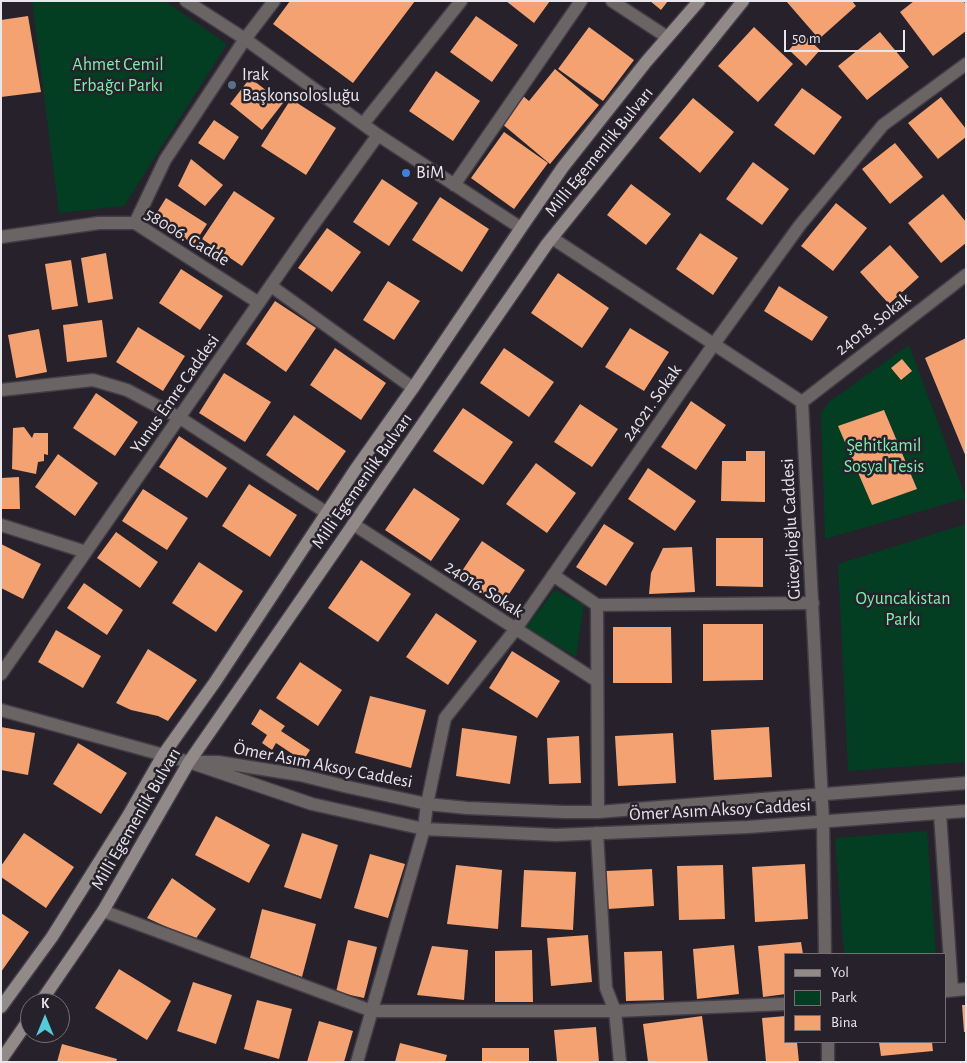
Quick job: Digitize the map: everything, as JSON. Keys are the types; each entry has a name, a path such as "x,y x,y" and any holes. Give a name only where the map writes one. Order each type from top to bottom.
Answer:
{"main road":[{"name":"Milli Egemenlik Bulvarı","path":"1,1007 52,937 164,755 563,167 667,37 699,1"},
{"name":"Milli Egemenlik Bulvarı","path":"47,993 103,911 189,762 552,238 743,1"},
{"path":"1,1060 20,1032"}],"street":[{"path":"186,1 245,39 378,135 521,228"},
{"path":"135,223 165,160 245,39 274,1"},
{"path":"363,124 461,1"},
{"path":"454,185 581,1"},
{"path":"612,1 667,37"},
{"name":"24021. Sokak","path":"357,1062 424,829 427,804 445,718 515,630 714,344 800,225 883,124 966,64"},
{"name":"Yunus Emre Caddesi","path":"1,674 378,135"},
{"name":"58006. Cadde","path":"1,237 99,223 135,223 259,303"},
{"path":"552,238 802,402"},
{"name":"24018. Sokak","path":"802,402 966,275"},
{"path":"271,286 413,388"},
{"path":"1,390 93,380 127,390 180,418 327,513"},
{"name":"Güceylioğlu Caddesi","path":"802,402 813,603 822,822 825,953"},
{"name":"24016. Sokak","path":"353,524 597,681"},
{"path":"1,525 86,552"},
{"path":"553,575 597,604 813,603"},
{"path":"597,604 598,812"},
{"path":"1,710 189,762"},
{"name":"Ömer Asım Aksoy Caddesi","path":"189,762 218,762 300,775 348,788 427,804 467,808 598,812 966,783"},
{"name":"Ömer Asım Aksoy Caddesi","path":"189,762 312,804 424,829 556,835 748,827 966,811"},
{"path":"940,814 949,990 966,989"},
{"path":"597,833 606,988 614,1011 620,1062"},
{"path":"103,911 372,1011 614,1011 784,1004"},
{"path":"828,1043 828,1062"}],"green space":[{"name":"Ahmet Cemil Erbağcı Parkı","path":"32,1 165,1 227,44 124,206 59,213"},
{"name":"Şehitkamil Sosyal Tesis","path":"909,345 966,498 825,539 821,413 829,402"},
{"name":"Oyuncakistan Parkı","path":"966,524 966,762 848,771 838,564"},
{"path":"555,590 584,605 576,657 526,627"},
{"path":"927,831 936,953 844,953 835,838"}],"building":[{"path":"290,1 415,1 353,83 273,24"},
{"path":"506,1 550,1 534,23"},
{"path":"650,1 668,1 661,10"},
{"path":"786,1 852,1 856,6 819,39"},
{"path":"914,1 963,1 966,4 966,31 933,56 900,12"},
{"path":"28,16 41,92 1,97 1,20"},
{"path":"476,16 518,45 492,82 450,52"},
{"path":"589,27 634,60 603,101 558,69"},
{"path":"754,27 793,64 758,102 718,66"},
{"path":"880,32 909,67 867,100 838,66"},
{"path":"803,34 820,50 806,66 789,50"},
{"path":"555,69 599,105 550,164 501,123 523,96 529,101"},
{"path":"436,71 480,101 453,141 409,111"},
{"path":"250,78 283,103 262,130 230,104"},
{"path":"802,88 842,117 814,155 774,125"},
{"path":"941,97 966,129 966,137 938,159 908,123"},
{"path":"693,98 734,132 700,173 659,138"},
{"path":"291,99 336,128 306,175 261,146"},
{"path":"214,120 239,137 224,160 198,143"},
{"path":"504,132 548,163 514,209 471,178"},
{"path":"895,143 923,177 890,204 862,169"},
{"path":"191,159 223,185 205,206 178,186"},
{"path":"753,162 789,189 762,225 726,199"},
{"path":"382,179 418,203 389,246 353,222"},
{"path":"631,184 671,214 646,245 607,215"},
{"path":"234,191 275,218 242,266 202,239"},
{"path":"943,194 966,222 966,243 941,263 908,223"},
{"path":"440,197 489,229 462,272 412,240"},
{"path":"166,198 207,224 194,244 153,219"},
{"path":"836,203 867,228 833,271 801,246"},
{"path":"327,228 361,252 332,292 298,268"},
{"path":"700,233 738,258 713,295 676,269"},
{"path":"890,245 919,277 889,304 860,272"},
{"path":"106,253 113,299 88,303 81,258"},
{"path":"71,260 78,306 52,310 45,264"},
{"path":"181,269 223,296 200,330 159,303"},
{"path":"558,273 609,308 582,348 531,313"},
{"path":"388,281 420,301 394,340 363,320"},
{"path":"779,286 828,317 812,341 764,311"},
{"path":"275,301 316,328 286,372 246,344"},
{"path":"102,320 107,357 67,362 63,325"},
{"path":"138,327 185,356 163,391 116,362"},
{"path":"630,328 669,352 644,391 605,367"},
{"path":"39,329 47,372 16,378 8,335"},
{"path":"966,338 966,457 925,358"},
{"path":"335,348 386,383 361,420 310,385"},
{"path":"504,348 554,382 529,417 480,383"},
{"path":"902,359 912,371 901,380 891,368"},
{"path":"224,373 271,402 245,442 199,413"},
{"path":"96,393 138,422 115,456 73,428"},
{"path":"691,401 726,425 696,470 661,447"},
{"path":"580,404 618,429 592,467 554,442"},
{"path":"463,408 513,442 483,485 433,451"},
{"path":"884,410 917,489 872,505 838,426"},
{"path":"294,415 346,451 318,491 266,455"},
{"path":"24,427 32,438 34,433 48,433 48,455 44,454 44,461 38,462 36,474 12,469 13,428"},
{"path":"179,436 227,468 207,498 159,467"},
{"path":"746,451 765,451 765,502 721,501 722,461 746,461"},
{"path":"58,454 98,483 75,516 35,487"},
{"path":"536,463 576,493 547,533 506,504"},
{"path":"648,468 696,501 675,531 628,499"},
{"path":"19,477 20,509 1,509 1,478"},
{"path":"249,484 297,515 270,557 222,526"},
{"path":"414,488 460,519 431,561 385,530"},
{"path":"143,489 188,518 167,550 122,521"},
{"path":"604,524 634,543 606,586 576,567"},
{"path":"116,532 158,562 140,588 97,558"},
{"path":"716,538 763,538 763,587 716,586"},
{"path":"482,541 525,570 501,606 458,577"},
{"path":"1,544 41,564 23,599 1,588"},
{"path":"692,547 695,592 649,594 651,573 663,548"},
{"path":"361,560 411,594 378,642 328,608"},
{"path":"199,562 243,591 216,632 172,603"},
{"path":"84,583 123,610 107,635 67,608"},
{"path":"436,613 477,641 448,685 406,657"},
{"path":"703,624 763,624 763,680 703,681"},
{"path":"613,627 671,627 672,683 613,683"},
{"path":"56,630 101,656 83,688 38,662"},
{"path":"148,649 197,680 168,721 158,716 131,710 116,703"},
{"path":"512,651 560,681 537,718 489,688"},
{"path":"300,662 342,690 318,726 276,698"},
{"path":"370,696 426,710 411,768 355,753"},
{"path":"260,709 285,726 281,731 310,750 303,761 276,743 272,750 262,743 267,735 251,724"},
{"path":"1,727 35,733 28,775 1,770"},
{"path":"769,727 772,777 714,780 711,730"},
{"path":"462,728 517,736 510,784 456,776"},
{"path":"673,733 676,783 618,786 615,736"},
{"path":"579,736 581,783 549,784 547,738"},
{"path":"78,743 127,773 101,814 53,784"},
{"path":"216,816 270,845 249,883 195,855"},
{"path":"24,833 74,867 46,908 1,877 1,866"},
{"path":"302,833 338,845 321,899 284,887"},
{"path":"370,854 405,864 388,918 354,908"},
{"path":"805,864 808,919 755,922 752,867"},
{"path":"456,865 502,870 498,929 447,924"},
{"path":"723,865 725,919 679,920 677,866"},
{"path":"652,869 654,906 608,909 606,871"},
{"path":"524,870 576,872 573,930 521,927"},
{"path":"172,878 216,909 195,940 147,918"},
{"path":"262,909 316,924 302,977 250,958"},
{"path":"1,913 29,932 1,972"},
{"path":"588,935 592,982 551,986 547,938"},
{"path":"348,940 377,947 364,998 336,992"},
{"path":"801,942 803,953 784,953 784,994 763,997 758,946"},
{"path":"734,945 739,994 697,999 693,949"},
{"path":"432,946 468,950 464,1000 417,995"},
{"path":"532,950 533,1002 495,1002 495,951"},
{"path":"662,951 664,1000 626,1001 624,952"},
{"path":"119,969 171,1001 147,1040 95,1008"},
{"path":"193,982 232,995 216,1044 177,1031"},
{"path":"257,1000 292,1009 279,1059 244,1049"},
{"path":"962,1005 966,1005 966,1032 964,1032"},
{"path":"702,1016 708,1062 648,1062 643,1024"},
{"path":"784,1016 784,1043 797,1043 799,1062 766,1062 762,1018"},
{"path":"319,1021 353,1031 344,1062 307,1062"},
{"path":"596,1027 599,1062 557,1062 554,1030"},
{"path":"400,1043 447,1055 445,1062 395,1062"},
{"path":"879,1043 932,1043 933,1051 881,1056"},
{"path":"62,1044 117,1059 116,1062 57,1062"},
{"path":"482,1048 529,1048 529,1062 482,1062"}],"place":[{"name":"Irak Başkonsolosluğu","path":"232,85"},
{"name":"BiM","path":"406,173"}]}
